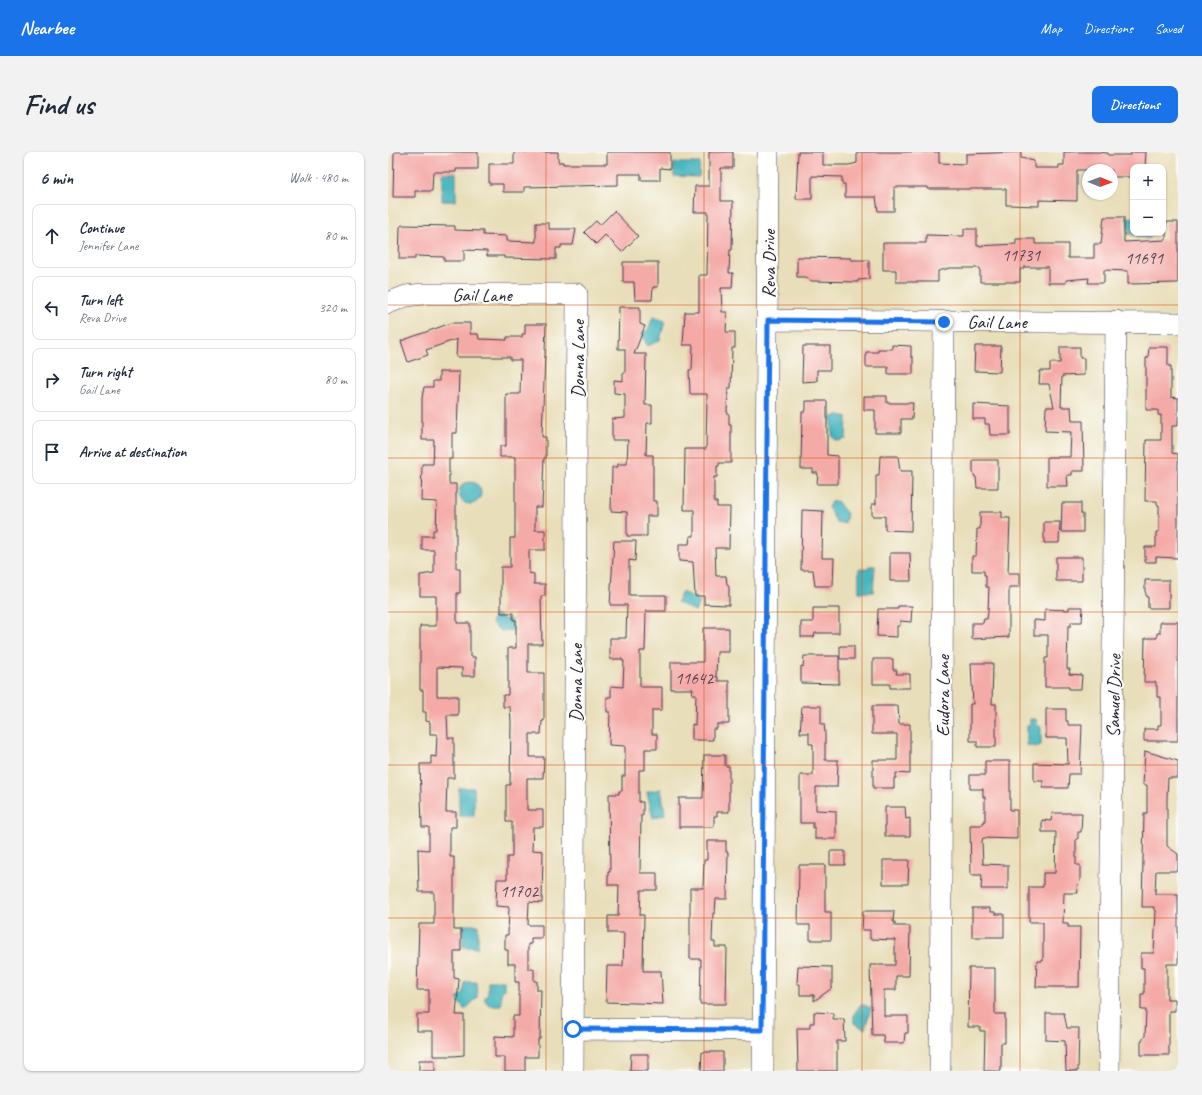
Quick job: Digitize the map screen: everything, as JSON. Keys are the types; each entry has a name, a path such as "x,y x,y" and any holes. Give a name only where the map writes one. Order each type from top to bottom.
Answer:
{"street":[{"name":"Reva Drive","path":"763,1071 762,1030 768,152"},
{"name":"Gail Lane","path":"388,303 406,296 423,294 577,294"},
{"name":"Donna Lane","path":"573,1071 577,294"},
{"name":"Gail Lane","path":"768,320 944,322 1116,321 1178,323"},
{"name":"Samuel Drive","path":"1109,1071 1116,321"},
{"name":"Eudora Lane","path":"940,1071 944,322"},
{"path":"573,1029 762,1030"}],"water":[{"path":"674,163 700,163 699,177 674,176"},
{"path":"442,173 456,173 456,201 442,201"},
{"path":"1127,218 1130,218 1130,234 1129,234"},
{"path":"1137,236 1151,236 1149,239"},
{"path":"653,317 665,321 660,340 648,346 641,335 648,330"},
{"path":"840,415 847,417 846,439 838,441 832,437 832,417"},
{"path":"470,482 478,485 481,493 478,501 470,504 462,501 459,493 462,485"},
{"path":"837,501 847,514 845,523 837,523 828,507 831,502"},
{"path":"869,566 875,566 873,592 859,592 859,569 869,569"},
{"path":"682,592 700,602 695,611 677,602"},
{"path":"495,614 506,620 512,620 513,630 501,631 491,623"},
{"path":"1030,719 1036,719 1037,725 1041,727 1041,745 1035,747 1027,745 1027,726 1030,724"},
{"path":"459,788 474,788 474,816 459,816"},
{"path":"661,789 665,814 653,818 647,792"},
{"path":"463,925 478,925 478,947 463,947"},
{"path":"488,981 504,981 504,990 501,992 501,1005 489,1005 484,999 488,994"},
{"path":"465,982 477,982 477,998 465,1010 457,999 464,992"},
{"path":"861,1004 871,1008 865,1029 854,1023 854,1014"}],"building":[{"path":"394,152 478,152 478,169 456,169 456,172 433,172 432,191 415,191 415,197 393,197"},
{"path":"514,152 558,152 558,162 563,162 563,164 607,164 607,152 670,152 670,169 660,168 660,180 641,180 641,174 618,174 618,185 524,187 524,192 503,192 503,184 489,184 489,164 514,164"},
{"path":"709,152 733,152 733,168 721,168 721,201 733,201 732,250 730,250 729,273 733,273 732,288 721,288 722,312 727,312 726,332 735,332 735,348 732,348 731,388 728,388 727,412 729,415 729,425 731,425 731,463 719,463 719,466 717,466 717,477 714,477 714,502 717,502 717,507 730,507 729,548 715,548 716,576 726,576 729,587 729,605 704,604 704,596 695,596 693,562 679,561 679,544 689,544 690,536 694,536 694,510 684,510 685,449 706,449 707,394 690,394 689,370 692,370 693,345 683,345 685,312 699,312 699,275 707,275 708,212 694,212 695,186 709,186"},
{"path":"798,152 823,152 823,165 849,165 857,163 857,152 939,152 939,163 966,164 966,154 1021,152 1021,158 1034,161 1034,168 1059,168 1059,165 1064,165 1064,152 1097,152 1108,153 1108,155 1131,155 1131,152 1146,152 1145,164 1130,164 1130,177 1118,177 1118,164 1082,164 1082,170 1077,170 1077,201 1039,200 1039,206 1006,205 1006,189 928,189 928,187 894,187 894,211 878,211 876,197 845,197 845,184 842,184 842,177 812,176 812,199 796,199"},
{"path":"614,211 638,236 622,252 605,235 596,244 584,232 596,221 600,225"},
{"path":"1104,217 1124,217 1124,242 1166,240 1166,222 1178,222 1178,283 1128,284 1128,271 1104,270 1104,283 1088,283 1089,278 1066,280 1066,283 1048,283 1048,267 1024,267 1024,269 1020,269 1020,282 980,282 980,268 950,268 938,271 938,282 896,282 896,270 883,270 883,243 926,243 926,235 964,236 964,229 977,229 977,246 1016,244 1016,239 1035,239 1035,244 1068,244 1068,258 1094,258 1094,244 1101,244"},
{"path":"536,223 549,223 549,229 576,229 573,245 561,245 561,248 556,248 556,259 504,258 504,256 487,256 487,251 464,250 464,261 444,261 444,257 415,256 415,259 399,259 400,227 402,225 455,226 455,230 483,231 483,235 507,236 507,241 536,242"},
{"path":"797,257 851,258 851,260 869,260 869,279 858,280 858,282 812,281 805,277 797,277"},
{"path":"623,262 658,262 658,287 653,287 652,300 635,300 634,282 623,282"},
{"path":"619,307 640,307 640,324 645,326 634,354 646,354 645,405 652,405 652,423 647,423 646,455 653,455 653,501 657,501 657,516 647,516 647,536 627,536 627,512 611,511 612,467 618,467 618,464 627,464 628,440 612,440 612,419 625,418 625,394 614,393 614,380 623,381 623,373 625,373 625,349 618,349"},
{"path":"451,323 470,323 470,334 478,334 479,339 507,340 507,337 522,337 522,334 525,334 525,324 546,324 542,437 546,437 546,458 544,458 542,507 535,507 535,530 545,530 545,550 529,550 529,573 534,574 534,584 545,584 545,596 541,596 542,644 528,644 528,673 544,673 544,721 542,721 541,734 530,734 530,757 544,757 543,778 527,778 527,810 543,810 543,827 533,827 532,850 543,851 542,903 529,902 528,925 542,925 542,938 531,938 531,944 528,944 528,969 534,969 534,981 537,981 537,990 541,990 540,1039 538,1039 538,1057 525,1057 525,1071 505,1071 505,1057 495,1057 495,1036 513,1037 513,1016 519,1016 519,982 515,982 515,964 508,964 508,950 505,950 505,935 508,935 509,907 496,906 497,879 507,879 507,857 512,857 512,822 506,822 506,785 510,785 511,722 510,707 503,707 503,695 508,695 508,648 516,648 516,620 513,620 513,613 501,613 501,567 510,567 510,538 515,538 515,457 500,457 500,446 506,446 506,394 520,394 521,360 510,360 510,357 456,357 457,339 426,350 428,355 408,362 401,341"},
{"path":"892,345 911,346 911,357 913,357 913,374 888,374 888,367 866,367 866,352 878,352 878,349 892,349"},
{"path":"803,346 830,346 830,370 817,370 817,381 802,382"},
{"path":"975,346 1001,346 1000,372 974,371"},
{"path":"1060,347 1080,347 1080,358 1084,358 1084,375 1062,376 1061,407 1071,407 1072,421 1083,421 1084,471 1072,471 1072,475 1067,475 1068,486 1047,486 1047,457 1070,457 1071,432 1045,431 1046,407 1054,407 1049,384 1039,384 1040,371 1050,371 1050,363 1060,363"},
{"path":"1149,347 1168,347 1168,366 1171,366 1171,397 1178,398 1178,426 1172,426 1172,453 1178,454 1178,558 1156,557 1156,562 1145,562 1145,547 1156,547 1156,532 1159,532 1159,505 1157,505 1157,501 1145,501 1146,440 1161,440 1161,415 1158,415 1158,410 1146,410 1146,358 1148,358"},
{"path":"439,372 459,372 457,433 452,433 452,459 449,459 449,484 456,484 456,568 460,568 460,593 457,593 457,623 470,623 470,657 475,657 475,676 462,676 462,668 437,667 437,696 458,696 458,715 447,715 448,738 454,738 454,778 447,778 446,812 456,812 456,827 450,827 450,857 454,857 454,930 461,930 461,951 454,951 454,978 459,979 456,1015 464,1015 464,1055 454,1056 433,1056 433,1031 417,1031 417,1014 429,1014 429,990 417,990 419,924 434,924 434,892 419,892 418,849 429,850 429,827 422,827 420,764 431,764 431,756 436,757 437,734 430,734 430,722 426,721 426,712 423,712 423,690 420,690 420,626 436,626 436,596 420,596 420,575 434,573 434,550 422,550 422,536 433,536 433,530 436,530 437,502 421,501 422,464 433,464 434,440 422,440 422,398 424,387 433,387 433,381 439,381"},
{"path":"864,396 887,396 887,403 913,403 912,419 901,419 901,433 875,433 875,410 864,410"},
{"path":"806,401 827,401 827,455 838,456 838,484 817,484 818,473 813,473 813,469 801,469 802,412 805,412"},
{"path":"973,404 1010,406 1010,435 990,435 989,424 985,424 985,419 973,419"},
{"path":"880,456 898,456 900,471 912,471 911,531 885,530 885,516 872,516 872,504 876,504 876,475 879,475"},
{"path":"973,460 998,460 998,488 977,488 976,477 973,472"},
{"path":"1062,503 1081,503 1081,514 1083,514 1083,532 1061,532"},
{"path":"802,510 823,511 822,558 834,558 833,586 815,586 813,570 801,570"},
{"path":"980,512 1002,512 1002,518 1010,518 1008,573 1020,573 1020,587 1009,587 1009,637 972,639 972,623 983,623 984,619 987,619 988,612 989,587 986,587 986,575 984,575 984,571 972,571 972,556 976,556 977,529 980,529"},
{"path":"1044,522 1060,522 1059,543 1044,543"},
{"path":"614,541 636,541 635,561 629,560 629,595 666,595 666,611 646,611 645,651 640,651 640,687 662,687 662,710 652,710 652,734 657,734 657,749 645,749 645,770 639,770 639,802 643,802 643,815 641,815 640,873 657,873 657,890 641,890 640,915 644,915 643,971 661,971 663,1004 606,1002 607,966 623,966 624,933 608,933 608,916 618,916 619,885 608,885 608,872 610,872 609,794 619,794 619,791 622,791 622,776 625,776 625,746 609,745 610,712 607,712 607,697 611,697 611,686 623,687 624,661 622,661 622,659 610,659 610,638 626,638 627,605 610,605"},
{"path":"890,553 910,553 911,581 890,581"},
{"path":"1056,557 1082,557 1082,581 1056,581"},
{"path":"1145,580 1169,580 1169,608 1148,608 1148,597 1146,597 1145,592"},
{"path":"898,606 912,606 911,622 900,621 900,626 897,626 897,637 877,636 878,609 898,609"},
{"path":"1069,607 1083,607 1082,622 1071,622 1071,626 1068,626 1067,669 1070,669 1069,674 1082,675 1081,689 1069,689 1069,687 1045,687 1045,658 1048,658 1048,635 1034,635 1034,620 1045,621 1045,609 1069,610"},
{"path":"813,608 839,608 839,633 815,633 814,637 801,637 801,622 813,622"},
{"path":"1160,622 1178,622 1178,741 1144,741 1144,729 1158,729 1158,725 1161,725 1161,697 1157,697 1156,682 1144,682 1145,638 1157,638 1157,633 1160,633"},
{"path":"703,628 729,628 729,652 717,652 716,677 718,677 718,681 729,681 729,724 717,724 717,729 713,729 713,740 692,740 692,724 695,725 696,694 692,694 693,689 671,689 671,662 703,662"},
{"path":"840,646 854,646 854,659 840,659"},
{"path":"804,656 839,656 839,684 801,683 801,666 803,667"},
{"path":"873,659 893,659 893,670 897,670 896,674 910,674 910,688 890,688 890,684 873,684"},
{"path":"971,663 993,663 992,704 996,704 996,747 977,747 977,741 970,741 970,704 973,704"},
{"path":"802,706 821,706 821,724 824,724 825,733 825,760 838,760 837,787 816,787 816,810 836,811 836,839 815,839 815,828 813,828 813,823 800,823 800,775 813,775 813,744 809,744 809,733 800,733"},
{"path":"872,706 898,706 899,724 910,724 910,774 896,773 896,778 894,778 894,788 873,788 873,760 897,760 897,734 872,734"},
{"path":"1046,709 1066,709 1066,721 1068,721 1068,725 1082,725 1080,774 1069,774 1068,788 1043,788 1043,781 1034,781 1034,763 1068,764 1067,738 1046,738"},
{"path":"1145,751 1178,761 1178,778 1168,778 1167,846 1178,854 1178,871 1156,871 1155,894 1178,894 1178,964 1167,964 1167,999 1175,999 1175,1011 1169,1011 1169,1055 1141,1055 1141,1042 1145,1036 1146,1010 1141,1010 1141,994 1144,994 1144,968 1141,968 1141,953 1154,953 1156,910 1154,910 1154,907 1142,907 1144,813 1147,813 1147,785 1143,785"},
{"path":"704,755 725,755 725,766 729,766 729,812 717,812 717,816 714,816 714,827 679,827 679,798 703,798"},
{"path":"985,761 1010,761 1010,810 1017,810 1017,839 983,838 982,841 983,864 1008,865 1008,889 981,889 982,875 971,875 970,825 983,825 983,822 985,822 985,797 983,797 983,789 970,789 970,775 985,775"},
{"path":"885,807 905,807 906,819 910,818 910,836 885,836"},
{"path":"1052,813 1082,813 1081,832 1078,832 1078,839 1076,839 1076,865 1080,865 1080,882 1077,885 1078,893 1064,893 1063,923 1068,923 1068,927 1080,927 1079,987 1036,987 1037,961 1043,961 1043,922 1029,922 1029,887 1043,887 1043,873 1055,873 1056,832 1042,832 1042,820 1051,821"},
{"path":"707,841 726,841 726,852 728,852 727,899 716,899 715,913 713,913 712,942 715,942 715,947 727,947 726,1004 700,1004 701,959 690,959 690,888 703,888 704,860 707,860"},
{"path":"830,851 845,851 845,865 830,865"},
{"path":"883,860 909,860 908,884 883,884"},
{"path":"799,865 825,865 825,912 831,912 831,940 810,940 810,925 798,925"},
{"path":"972,908 990,908 990,912 995,912 995,914 1004,914 1004,937 972,937"},
{"path":"863,911 894,911 893,922 895,922 895,926 910,926 909,976 896,976 896,990 884,990 884,1016 908,1016 908,1033 905,1033 904,1043 884,1043 883,1035 872,1035 870,965 895,965 895,940 870,939 870,930 862,930"},
{"path":"798,966 832,967 832,988 814,1001 814,995 800,995 800,984 797,984"},
{"path":"969,968 995,968 995,1014 1005,1014 1005,1043 1001,1043 1001,1071 984,1071 985,1031 980,1031 980,1027 968,1027"},
{"path":"814,1012 833,1013 833,1019 844,1019 845,1041 837,1041 837,1071 798,1071 797,1028 810,1028 810,1023 814,1023"},
{"path":"1046,1013 1064,1013 1067,1028 1079,1028 1078,1071 1066,1071 1065,1041 1046,1040"},
{"path":"702,1052 723,1052 723,1071 701,1071"},
{"path":"631,1054 648,1054 648,1071 630,1071"},
{"path":"419,1060 435,1060 435,1071 419,1071"}],"route":[{"path":"573,1029 762,1030 768,320 944,322"}]}
